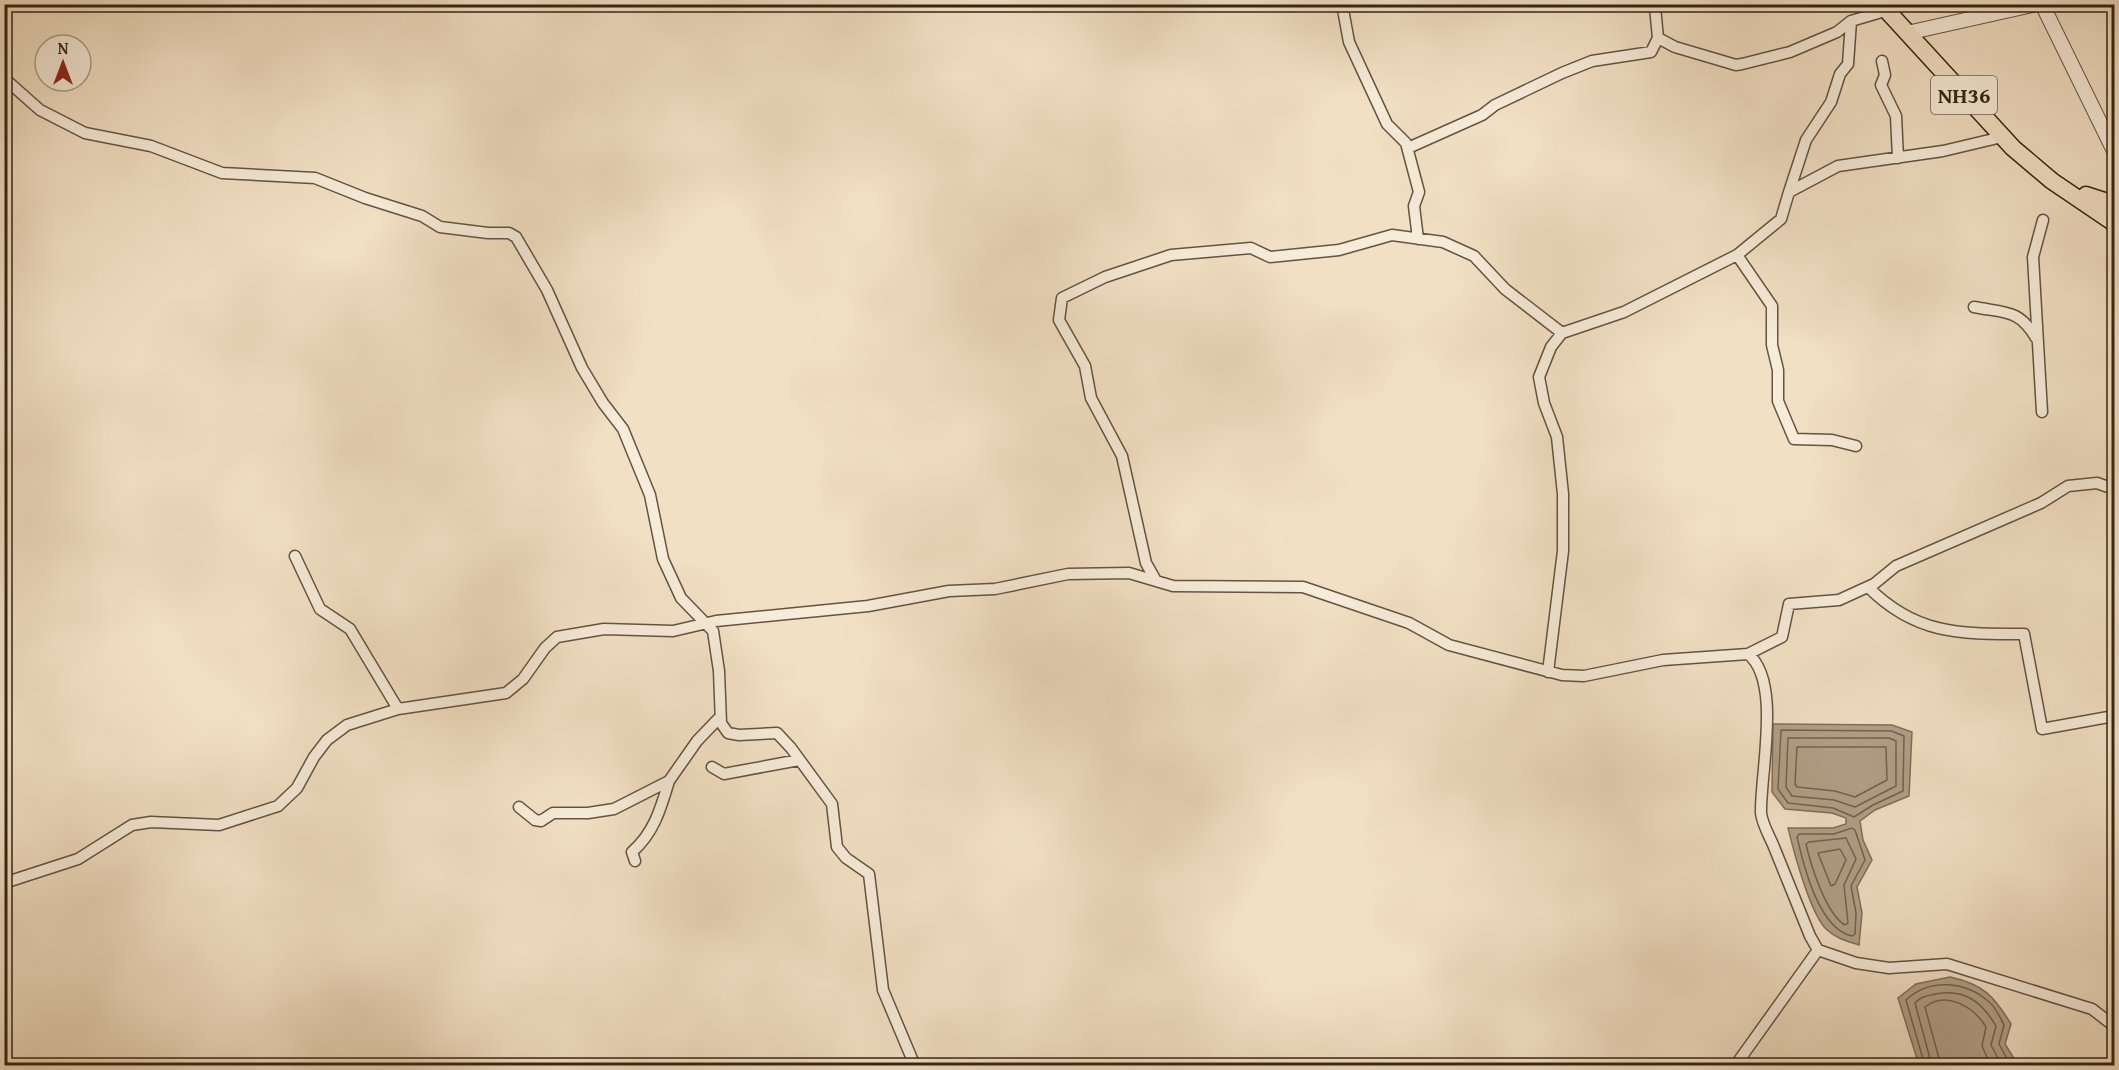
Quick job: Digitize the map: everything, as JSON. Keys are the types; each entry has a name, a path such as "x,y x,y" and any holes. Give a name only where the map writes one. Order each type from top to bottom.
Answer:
{"highway":[{"name":"NH36","path":"1883,8 2002,137 2052,181 2115,224"},
{"name":"NH36","path":"2052,181 2115,204"}],"street":[{"path":"1342,4 1349,42 1387,124 1408,148 1419,192 1414,206 1418,238"},
{"path":"1907,33 2037,4"},
{"path":"2042,4 2115,151"},
{"path":"1408,148 1482,115 1495,105 1562,73 1592,61 1651,51 1658,38 1655,7"},
{"path":"1658,38 1676,47 1736,65 1790,52 1837,32 1851,21 1883,8"},
{"path":"1548,672 1563,551 1563,494 1557,437 1544,403 1539,377 1551,347 1562,333 1624,312 1737,255 1781,219 1806,140 1831,102 1840,74 1848,64 1851,21"},
{"path":"1882,61 1885,75 1881,85 1896,116 1898,158"},
{"path":"4,78 39,110 85,133 152,146 222,173 315,178 365,198 422,216 440,226 488,233 509,233 516,237 547,290 582,368 603,403 623,429 656,511 663,560 681,598 704,624 713,630 719,671 721,723 728,733 739,735 777,733 832,804 837,847 846,858 870,874 883,990 915,1065"},
{"path":"2104,128 2115,146"},
{"path":"1789,192 1838,166 1898,158 2002,137"},
{"path":"2042,412 2033,257 2043,220"},
{"path":"1155,579 1146,563 1122,456 1091,398 1085,366 1059,320 1062,298 1105,277 1171,255 1251,248 1270,257 1339,250 1392,235 1443,242 1474,256 1505,288 1562,333"},
{"path":"1737,255 1772,306 1772,345 1778,370 1778,401 1794,439 1832,440 1856,446"},
{"path":"1974,307 2017,315 2028,325 2038,341"},
{"path":"4,883 78,859 132,825 151,822 219,825 278,806 297,788 314,757 327,740 347,725 398,709 506,693 523,679 545,648 557,637 604,628 673,631 704,624 868,606 949,591 995,589 1068,574 1129,573 1173,586 1303,587 1409,623 1449,645 1548,672 1584,676 1663,660 1748,654 1782,637 1789,604 1839,600 1868,586 1896,566 2041,503 2068,486 2097,483 2114,489 2115,516"},
{"path":"295,556 320,609 351,629 398,709"},
{"path":"1868,586 1886,605 1928,627 1960,633 2024,634 2042,729 2115,716"},
{"path":"1748,654 1755,660 1762,674 1766,710 1767,755 1761,815 1810,936 1818,950 1857,963 1890,968 1947,964 2092,1009 2115,1026"},
{"path":"635,861 632,852 644,842 657,820 669,781 697,741 720,717"},
{"path":"712,768 724,774 800,760"},
{"path":"519,807 535,820 541,821 553,813 588,813 614,809 669,781"},
{"path":"1735,1065 1818,950"}],"water":[{"path":"1773,724 1892,725 1912,732 1909,796 1875,810 1860,821 1863,840 1872,860 1857,887 1862,913 1859,945 1833,935 1820,921 1803,881 1788,828 1833,828 1846,824 1846,818 1832,813 1785,809 1772,792"},
{"path":"1950,977 1971,983 1999,1006 2011,1024 2005,1044 2018,1065 1919,1065 1898,998 1916,984"}]}
